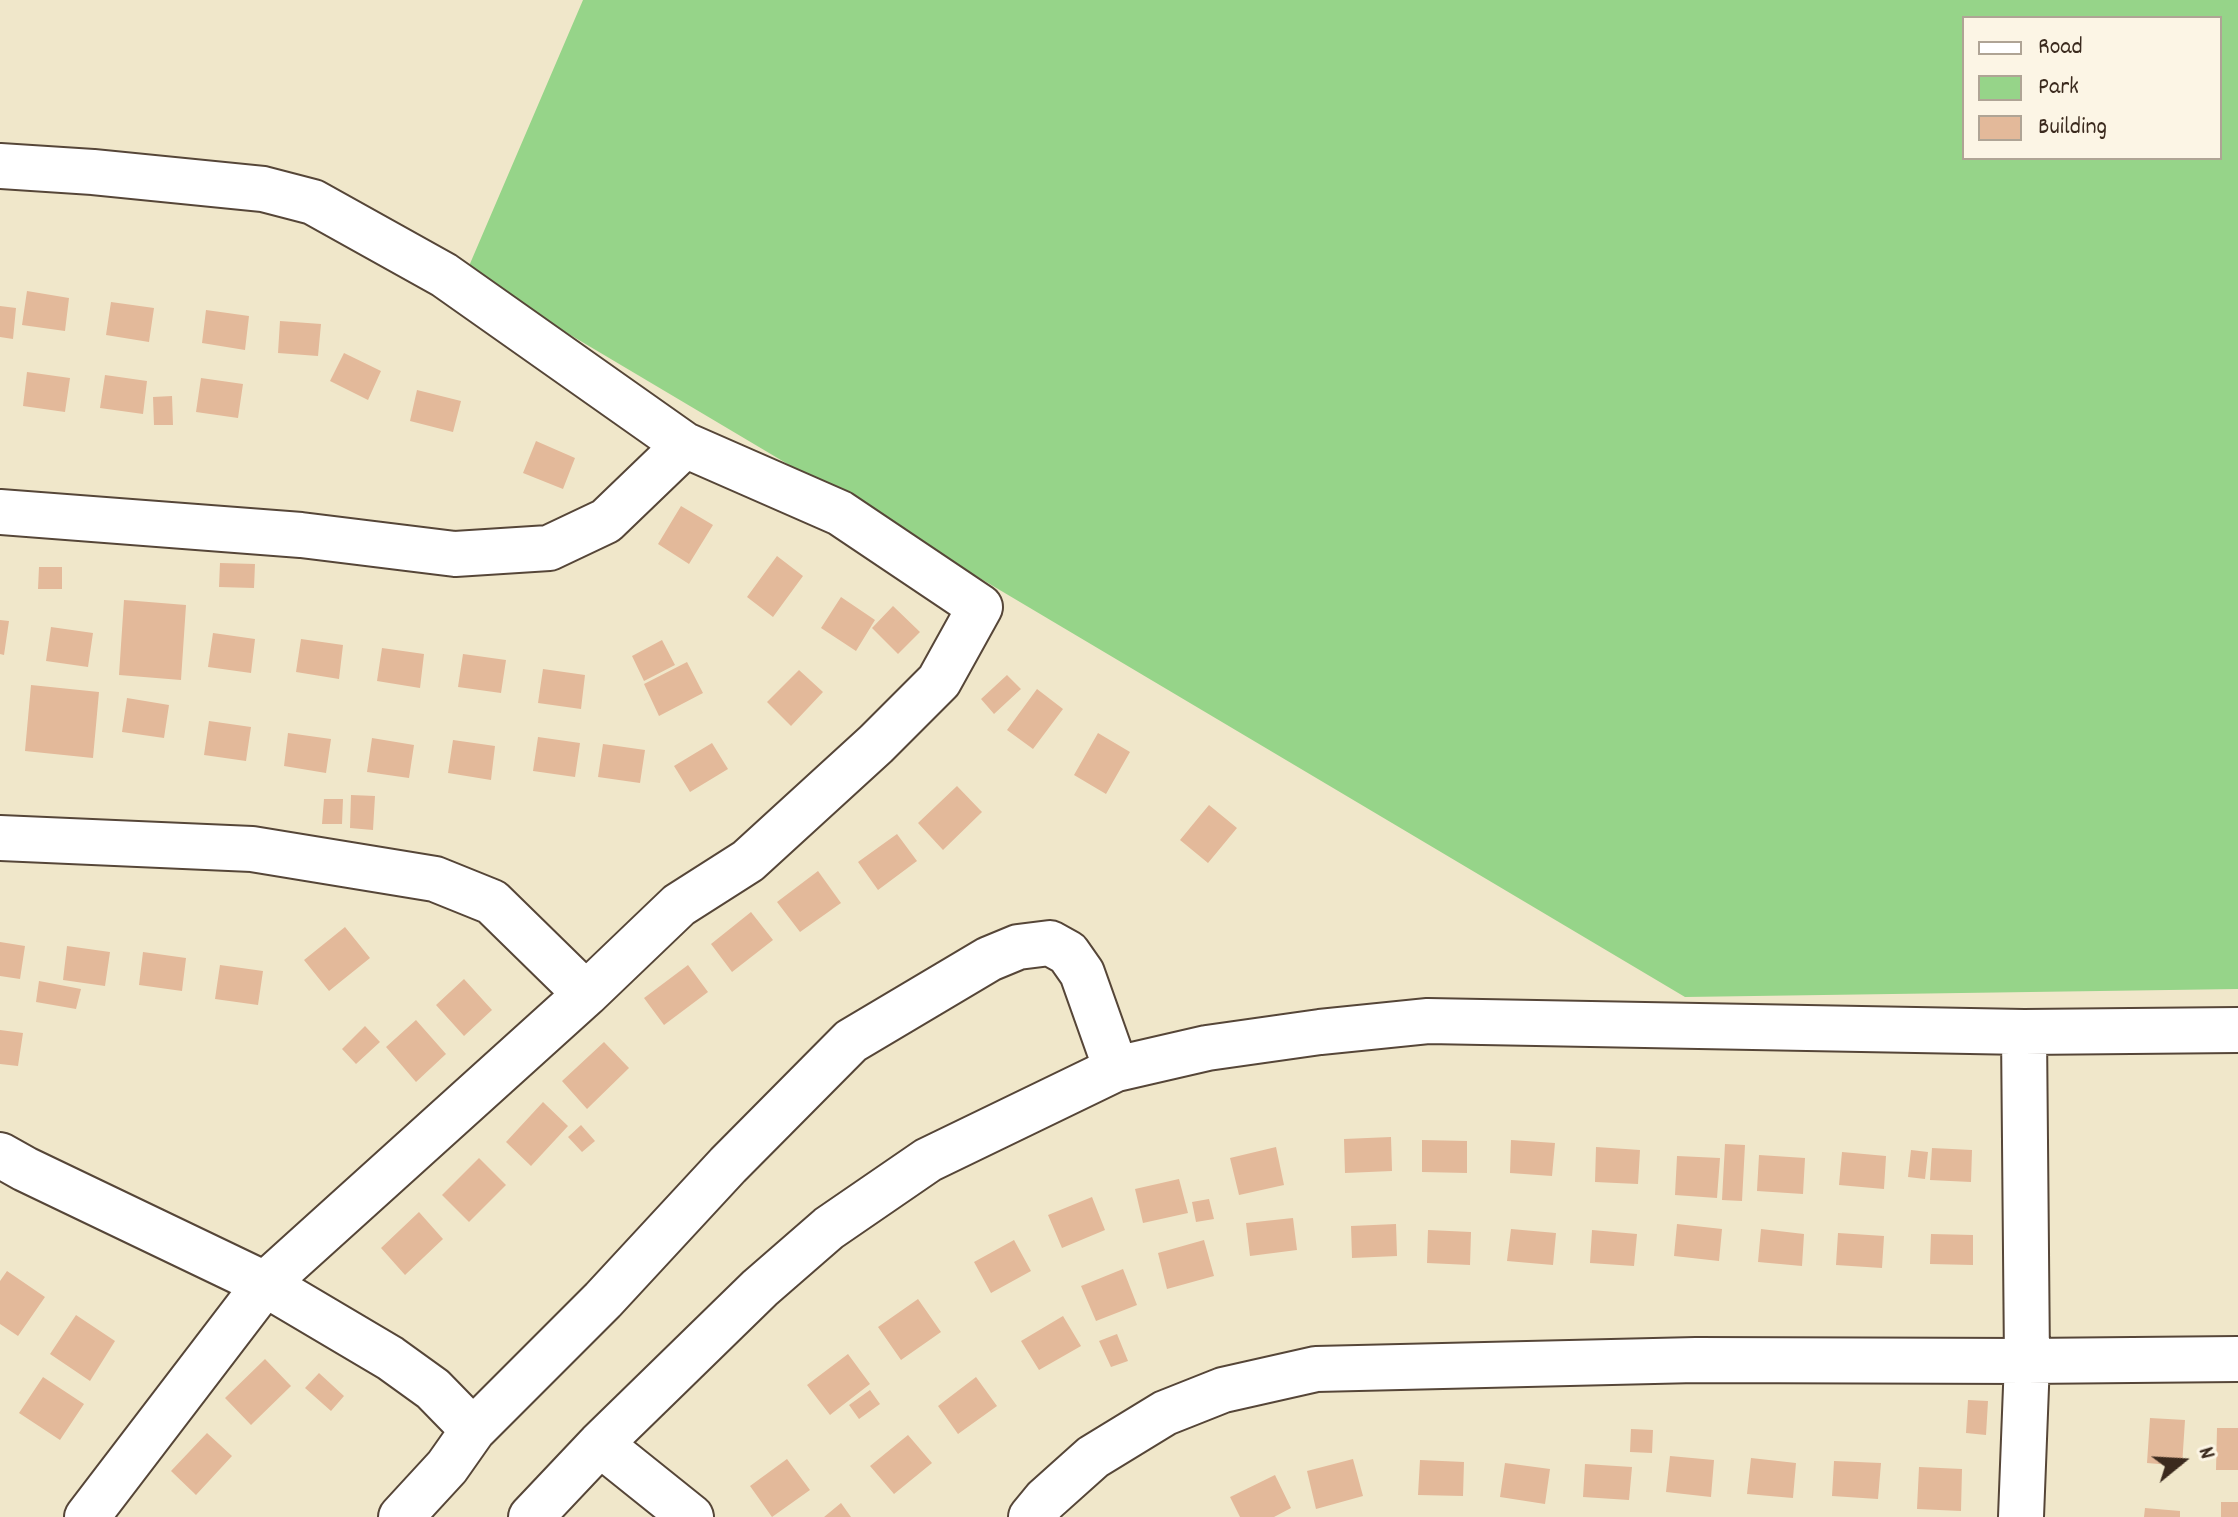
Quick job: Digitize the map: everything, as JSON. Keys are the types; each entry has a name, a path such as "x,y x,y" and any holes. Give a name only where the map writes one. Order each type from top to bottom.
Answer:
{"street":[{"path":"0,166 263,189 313,202 444,275 685,445 840,513 980,607 939,681 876,744 748,861 679,905 586,994 265,1284 87,1517"},
{"path":"0,512 287,533 455,554 549,548 606,521 685,445"},
{"path":"0,838 252,849 435,879 492,902 586,994"},
{"path":"401,1517 447,1467 473,1430 603,1300 728,1165 851,1041 989,959 1018,947 1050,943 1068,953 1082,973 1116,1069"},
{"path":"531,1517 600,1444 760,1288 829,1228 928,1160 1116,1069 1207,1048 1428,1021 2024,1032 2238,1030"},
{"path":"2021,1517 2027,1361 2024,1032"},
{"path":"0,1155 265,1284 390,1358 433,1389 473,1430"},
{"path":"1031,1517 1045,1500 1093,1457 1165,1413 1223,1390 1316,1369 1696,1360 2238,1359"},
{"path":"600,1444 691,1517"}],"green space":[{"path":"583,0 2238,0 2238,989 1685,997 466,273"}],"building":[{"path":"27,291 69,298 65,331 22,325"},
{"path":"111,302 154,308 149,342 106,335"},
{"path":"0,306 16,308 13,339 0,337"},
{"path":"206,310 249,316 245,350 202,343"},
{"path":"280,321 321,324 318,356 278,353"},
{"path":"344,353 381,371 368,400 330,381"},
{"path":"27,372 70,378 65,412 23,406"},
{"path":"105,375 147,381 143,414 100,408"},
{"path":"201,378 243,384 238,418 196,412"},
{"path":"417,390 461,401 453,432 410,421"},
{"path":"172,396 173,425 154,425 153,397"},
{"path":"536,441 575,458 563,489 523,473"},
{"path":"681,506 713,525 689,564 658,544"},
{"path":"777,556 803,576 773,617 747,597"},
{"path":"220,563 255,564 254,588 219,587"},
{"path":"39,567 62,567 62,589 38,589"},
{"path":"841,597 875,620 856,651 821,628"},
{"path":"124,600 186,605 181,680 119,675"},
{"path":"893,606 920,632 898,654 872,628"},
{"path":"0,620 9,621 4,655 0,654"},
{"path":"51,627 93,633 88,667 46,661"},
{"path":"213,633 255,639 251,673 208,667"},
{"path":"301,639 343,645 339,679 296,672"},
{"path":"662,640 675,665 644,681 632,656"},
{"path":"382,648 424,654 420,688 377,681"},
{"path":"463,654 506,660 501,693 458,687"},
{"path":"687,662 703,693 659,716 644,684"},
{"path":"543,669 585,675 581,709 538,703"},
{"path":"799,670 823,692 791,726 767,702"},
{"path":"1007,675 1021,689 994,714 981,699"},
{"path":"31,685 99,692 93,758 25,751"},
{"path":"1037,689 1063,709 1033,749 1007,730"},
{"path":"127,698 169,705 164,738 122,732"},
{"path":"209,721 251,727 246,761 204,755"},
{"path":"288,733 331,739 326,773 284,766"},
{"path":"1098,733 1130,752 1106,794 1074,775"},
{"path":"538,737 580,743 575,777 533,771"},
{"path":"372,738 414,745 409,778 367,772"},
{"path":"453,740 495,746 491,780 448,773"},
{"path":"712,743 728,769 690,792 674,766"},
{"path":"603,744 645,750 640,783 598,777"},
{"path":"957,786 982,812 943,850 918,823"},
{"path":"351,795 375,796 373,830 350,828"},
{"path":"324,799 343,799 342,824 322,824"},
{"path":"1209,805 1237,828 1208,863 1180,840"},
{"path":"897,834 917,861 878,890 858,862"},
{"path":"818,871 841,903 800,932 777,902"},
{"path":"751,912 773,940 732,972 711,944"},
{"path":"345,927 370,958 329,991 304,960"},
{"path":"0,942 25,946 20,979 0,976"},
{"path":"67,946 110,952 105,986 63,980"},
{"path":"143,952 186,958 182,991 139,985"},
{"path":"220,965 263,971 258,1005 215,999"},
{"path":"688,965 708,992 664,1025 644,998"},
{"path":"464,979 492,1010 464,1036 436,1005"},
{"path":"39,981 81,989 76,1009 36,1002"},
{"path":"416,1020 446,1054 416,1082 386,1047"},
{"path":"365,1026 380,1042 356,1064 342,1049"},
{"path":"0,1030 23,1033 18,1066 0,1064"},
{"path":"604,1042 629,1068 587,1109 562,1081"},
{"path":"543,1102 568,1126 531,1166 506,1142"},
{"path":"581,1125 595,1141 582,1152 568,1137"},
{"path":"1391,1137 1392,1171 1345,1173 1344,1139"},
{"path":"1422,1140 1467,1141 1467,1173 1422,1172"},
{"path":"1511,1140 1555,1143 1552,1176 1510,1173"},
{"path":"1725,1144 1745,1145 1742,1201 1722,1200"},
{"path":"1276,1147 1284,1185 1239,1195 1230,1158"},
{"path":"1596,1147 1640,1150 1638,1184 1595,1182"},
{"path":"1932,1148 1972,1150 1971,1182 1930,1180"},
{"path":"1911,1150 1928,1152 1925,1179 1908,1177"},
{"path":"1842,1152 1886,1156 1884,1189 1839,1185"},
{"path":"1759,1155 1805,1158 1803,1194 1757,1191"},
{"path":"1677,1156 1720,1158 1717,1198 1675,1195"},
{"path":"479,1158 506,1185 469,1222 442,1195"},
{"path":"1179,1179 1188,1213 1143,1223 1135,1189"},
{"path":"1092,1197 1105,1230 1062,1248 1048,1215"},
{"path":"1209,1199 1214,1219 1196,1222 1192,1202"},
{"path":"419,1212 443,1239 405,1275 381,1248"},
{"path":"1293,1218 1297,1250 1250,1256 1246,1223"},
{"path":"1396,1224 1397,1256 1352,1258 1351,1226"},
{"path":"1677,1224 1722,1229 1719,1261 1674,1256"},
{"path":"1511,1229 1556,1233 1553,1265 1507,1261"},
{"path":"1761,1229 1804,1234 1802,1266 1758,1262"},
{"path":"1428,1230 1471,1232 1470,1265 1427,1263"},
{"path":"1592,1230 1637,1234 1634,1266 1590,1263"},
{"path":"1838,1233 1884,1236 1882,1268 1836,1265"},
{"path":"1931,1234 1973,1235 1973,1265 1930,1264"},
{"path":"1014,1240 1031,1271 991,1293 974,1262"},
{"path":"1204,1240 1214,1276 1167,1289 1158,1253"},
{"path":"1123,1269 1137,1305 1096,1321 1081,1286"},
{"path":"7,1271 45,1297 18,1336 0,1324 0,1281"},
{"path":"918,1299 941,1332 901,1360 878,1327"},
{"path":"76,1315 115,1341 90,1381 50,1354"},
{"path":"1063,1316 1081,1346 1039,1370 1021,1341"},
{"path":"1117,1334 1128,1361 1111,1367 1099,1341"},
{"path":"848,1354 870,1384 830,1415 807,1385"},
{"path":"265,1359 291,1386 251,1425 225,1398"},
{"path":"319,1373 344,1396 331,1411 305,1388"},
{"path":"43,1377 84,1404 60,1440 19,1413"},
{"path":"976,1377 997,1406 958,1434 938,1406"},
{"path":"870,1390 880,1404 859,1419 849,1405"},
{"path":"1968,1400 1988,1401 1986,1435 1966,1433"},
{"path":"2150,1418 2185,1420 2182,1466 2147,1463"},
{"path":"2217,1428 2238,1428 2238,1470 2216,1470"},
{"path":"1631,1429 1653,1430 1652,1453 1630,1452"},
{"path":"207,1433 232,1456 196,1495 171,1471"},
{"path":"908,1435 932,1463 894,1494 870,1466"},
{"path":"1670,1456 1714,1460 1711,1497 1666,1492"},
{"path":"1751,1458 1796,1463 1793,1498 1747,1494"},
{"path":"787,1459 810,1490 772,1517 750,1486"},
{"path":"1353,1459 1363,1496 1316,1509 1307,1471"},
{"path":"1420,1460 1464,1462 1463,1496 1418,1495"},
{"path":"1834,1461 1881,1463 1878,1499 1832,1496"},
{"path":"1505,1463 1550,1469 1545,1504 1500,1497"},
{"path":"1585,1464 1632,1467 1629,1500 1583,1497"},
{"path":"1919,1467 1962,1469 1961,1511 1917,1509"},
{"path":"1275,1475 1291,1508 1274,1517 1240,1517 1230,1497"},
{"path":"2221,1502 2238,1502 2238,1517 2221,1517"},
{"path":"841,1503 851,1517 824,1517"},
{"path":"2145,1508 2180,1511 2180,1517 2144,1517"}]}
